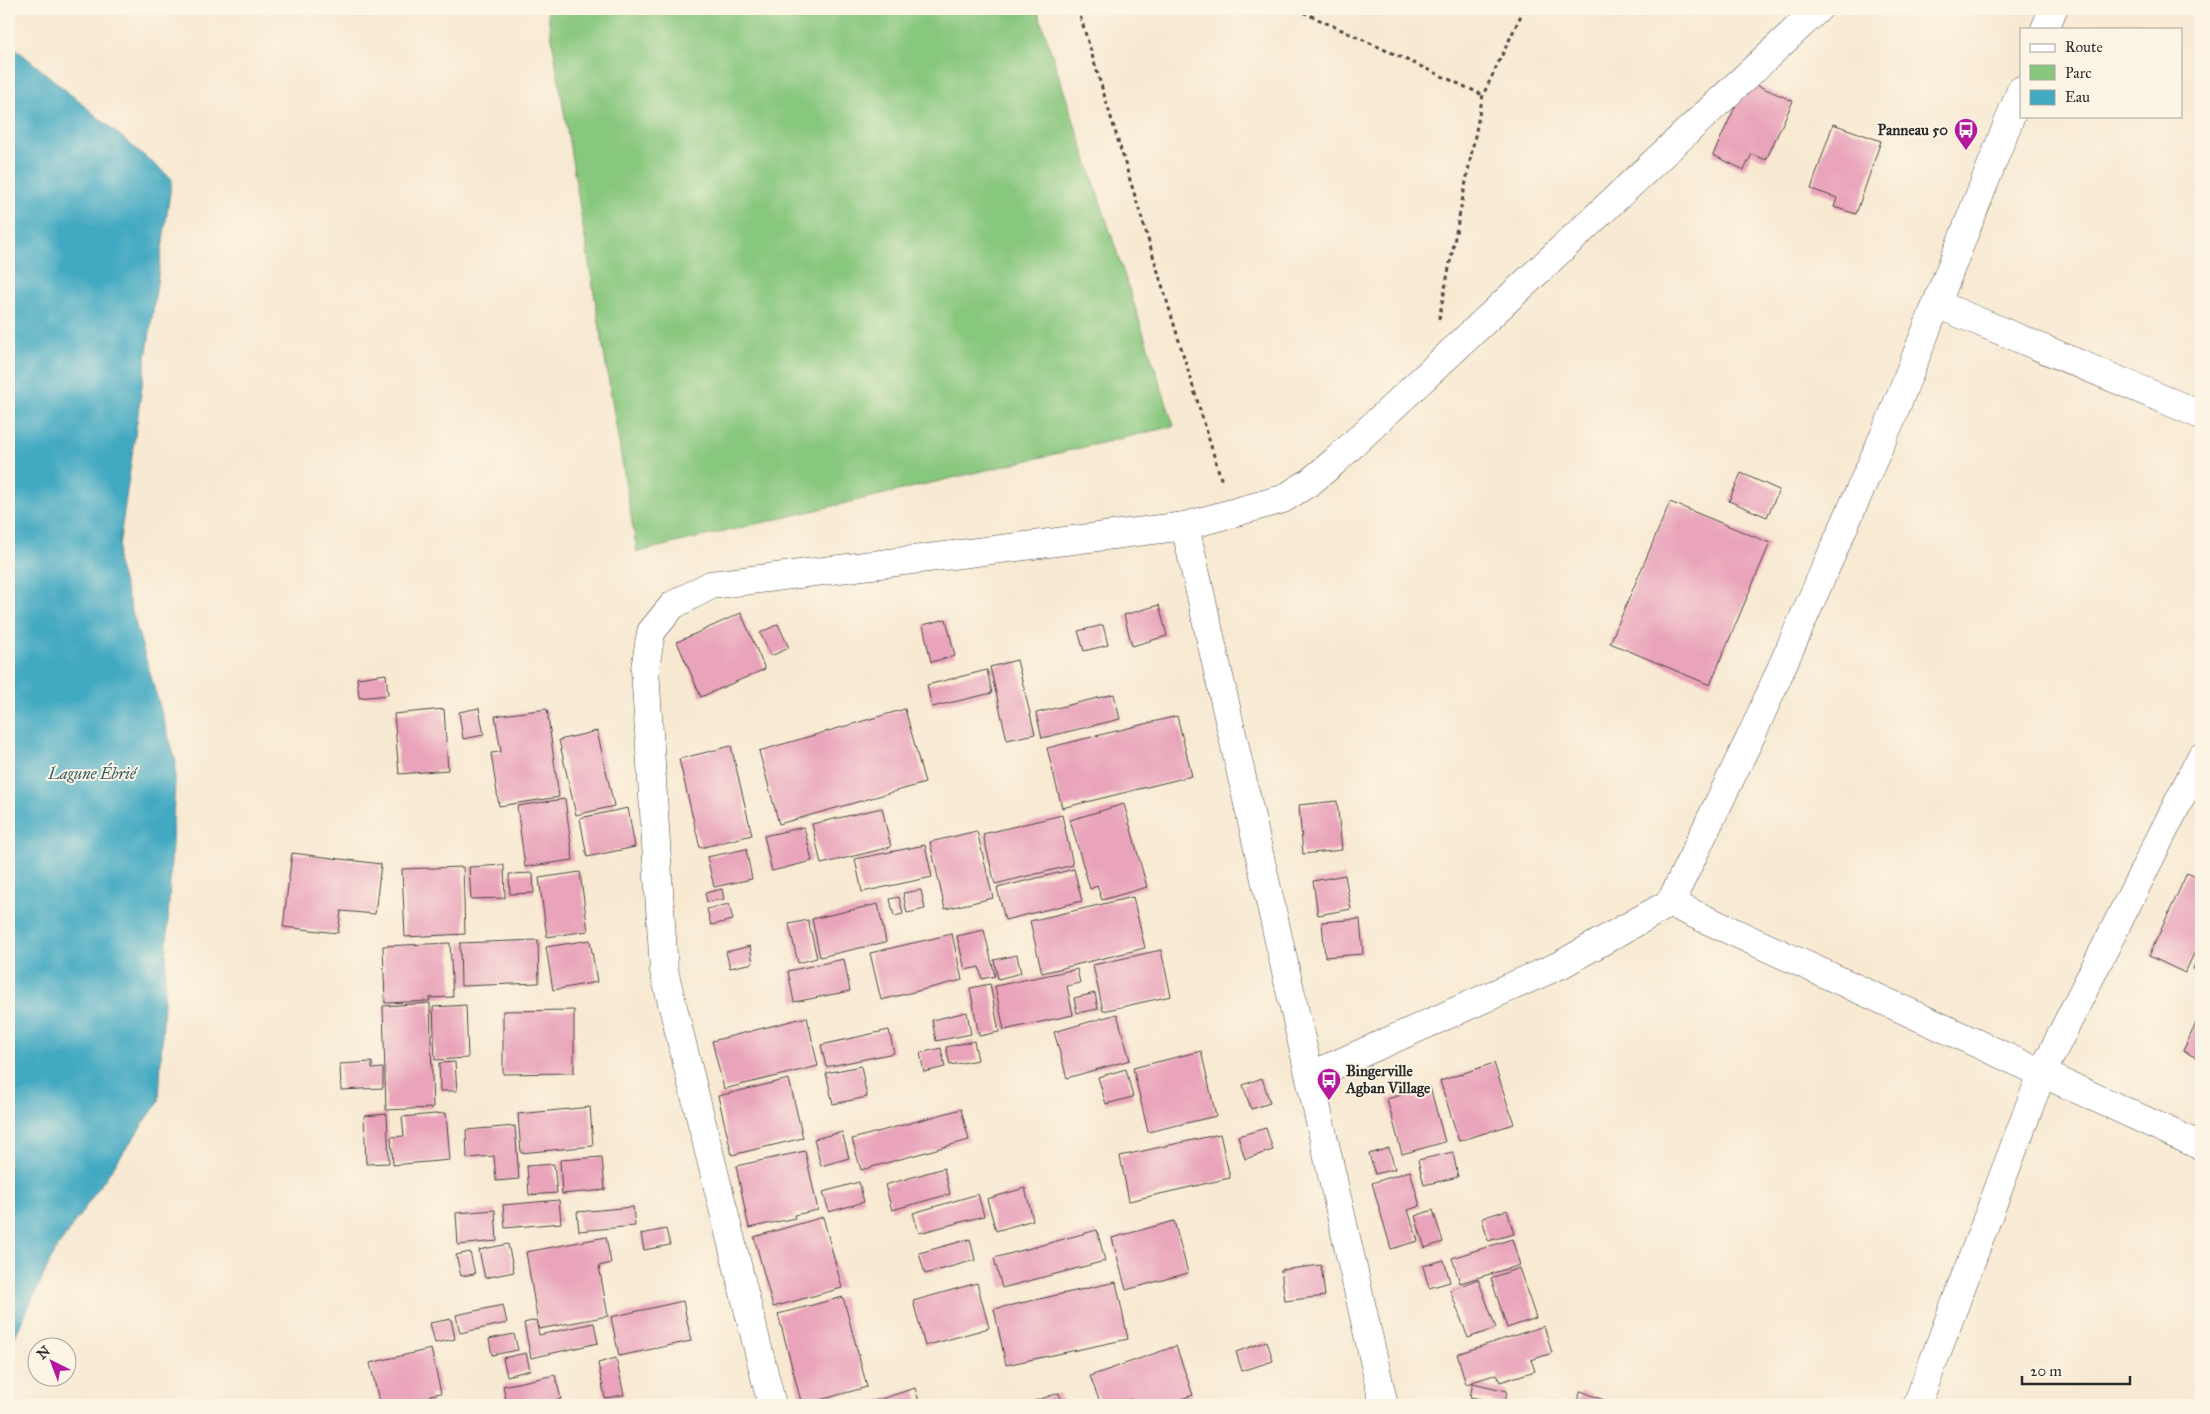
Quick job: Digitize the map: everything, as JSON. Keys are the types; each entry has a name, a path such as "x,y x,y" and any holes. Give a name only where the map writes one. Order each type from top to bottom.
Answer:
{"street":[{"path":"772,1405 664,972 645,670 651,632 672,606 711,585 1185,526 1283,499 1310,482 1334,462 1818,9"},
{"path":"2045,28 2053,9"},
{"path":"1310,1076 1560,965 1670,903 1753,732 1890,422 2020,93"},
{"path":"1937,304 2201,415"},
{"path":"1185,526 1384,1405"},
{"path":"1917,1405 2042,1074 2201,757"},
{"path":"1670,903 2201,1146"}],"path":[{"path":"1078,9 1231,514"},
{"path":"1296,9 1483,95"},
{"path":"1438,325 1483,95 1524,9"}],"green space":[{"path":"547,9 1037,9 1174,426 637,552"}],"water":[{"name":"Lagune Ébrié","path":"9,43 172,179 117,560 176,762 159,1101 55,1251 9,1349"}],"building":[{"path":"1747,81 1793,101 1766,160 1752,154 1744,170 1713,155"},
{"path":"1833,124 1881,141 1856,214 1834,207 1837,198 1811,189"},
{"path":"1741,473 1779,490 1767,517 1729,501"},
{"path":"1670,502 1770,543 1710,685 1610,643"},
{"path":"1159,605 1167,636 1132,646 1124,615"},
{"path":"741,613 765,669 701,697 677,642"},
{"path":"946,619 955,656 931,662 923,625"},
{"path":"778,624 789,648 771,656 760,633"},
{"path":"1103,625 1108,645 1084,651 1078,631"},
{"path":"1017,660 1035,734 1007,740 990,667"},
{"path":"987,670 992,693 932,707 927,685"},
{"path":"386,674 388,695 359,698 357,678"},
{"path":"1114,694 1120,719 1042,738 1036,713"},
{"path":"479,708 484,735 463,739 459,712"},
{"path":"444,709 448,770 399,774 394,714"},
{"path":"547,709 559,797 499,806 491,753 501,752 495,716"},
{"path":"905,709 925,783 779,824 759,751"},
{"path":"1177,716 1192,776 1062,808 1047,748"},
{"path":"597,731 614,806 576,815 559,740"},
{"path":"731,746 752,835 700,848 679,759"},
{"path":"565,799 573,860 525,867 517,806"},
{"path":"1337,801 1342,850 1303,854 1299,805"},
{"path":"1124,804 1147,887 1102,900 1097,886 1090,889 1070,820"},
{"path":"628,808 635,847 587,857 580,818"},
{"path":"882,808 891,847 821,864 812,824"},
{"path":"1062,815 1073,865 995,884 983,834"},
{"path":"804,827 812,861 772,871 764,836"},
{"path":"977,831 993,898 945,909 930,842"},
{"path":"925,845 932,877 862,892 855,859"},
{"path":"746,849 752,879 714,887 707,857"},
{"path":"292,853 381,864 375,914 341,911 338,933 283,927"},
{"path":"504,865 505,898 471,899 469,867"},
{"path":"463,867 465,934 405,937 402,869"},
{"path":"1074,869 1082,901 1005,920 997,888"},
{"path":"580,872 588,931 547,937 539,878"},
{"path":"533,873 534,893 510,894 509,874"},
{"path":"2187,873 2201,879 2201,951 2196,949 2185,973 2149,956"},
{"path":"1345,875 1351,909 1318,915 1313,881"},
{"path":"722,889 724,899 707,902 705,893"},
{"path":"921,890 925,909 907,913 903,893"},
{"path":"899,897 903,914 894,916 890,899"},
{"path":"1133,897 1145,948 1042,973 1030,921"},
{"path":"729,904 733,920 711,925 707,909"},
{"path":"878,904 886,942 820,957 812,919"},
{"path":"1360,919 1363,954 1325,957 1322,922"},
{"path":"808,920 817,958 798,963 789,924"},
{"path":"984,930 995,976 982,979 979,967 965,970 957,936"},
{"path":"952,934 962,980 881,1000 870,953"},
{"path":"538,940 539,983 461,986 460,943"},
{"path":"590,940 597,982 553,990 546,947"},
{"path":"450,943 453,997 429,998 430,1001 385,1003 383,946"},
{"path":"750,946 753,963 730,968 726,952"},
{"path":"1161,950 1171,996 1103,1011 1093,965"},
{"path":"2201,951 2201,973 2193,969"},
{"path":"1017,955 1021,973 998,979 994,960"},
{"path":"844,959 850,991 794,1002 788,971"},
{"path":"1077,969 1080,983 1067,986 1073,1015 1004,1030 995,986"},
{"path":"990,984 999,1032 979,1036 970,988"},
{"path":"1095,993 1098,1009 1077,1013 1074,998"},
{"path":"430,1003 433,1108 386,1110 383,1006"},
{"path":"466,1005 468,1058 435,1060 433,1007"},
{"path":"574,1010 574,1073 503,1074 503,1011"},
{"path":"967,1012 971,1034 936,1041 932,1020"},
{"path":"1117,1014 1130,1060 1067,1078 1054,1032"},
{"path":"807,1017 818,1066 724,1089 712,1041"},
{"path":"2198,1019 2201,1020 2201,1060 2183,1051"},
{"path":"889,1030 894,1053 826,1067 821,1045"},
{"path":"974,1041 978,1060 950,1065 946,1047"},
{"path":"941,1048 945,1067 924,1072 920,1053"},
{"path":"1201,1051 1216,1116 1148,1132 1133,1068"},
{"path":"372,1062 372,1069 383,1068 383,1088 341,1090 340,1064"},
{"path":"455,1062 457,1091 440,1091 439,1063"},
{"path":"1494,1063 1514,1124 1459,1141 1440,1081"},
{"path":"861,1066 867,1097 833,1104 826,1073"},
{"path":"1126,1069 1133,1097 1106,1104 1098,1077"},
{"path":"1262,1078 1270,1103 1251,1109 1243,1085"},
{"path":"789,1079 803,1138 732,1155 718,1096"},
{"path":"1430,1087 1445,1142 1402,1154 1387,1099"},
{"path":"590,1107 593,1146 521,1153 518,1114"},
{"path":"961,1109 969,1140 861,1170 852,1139"},
{"path":"446,1113 450,1160 393,1165 391,1137 404,1136 402,1117"},
{"path":"387,1114 389,1163 366,1164 364,1116"},
{"path":"515,1126 519,1179 496,1181 494,1156 467,1158 466,1130"},
{"path":"1266,1128 1273,1150 1245,1159 1238,1136"},
{"path":"842,1132 849,1158 821,1166 814,1139"},
{"path":"1220,1134 1230,1178 1129,1201 1120,1156"},
{"path":"1389,1148 1395,1169 1375,1174 1369,1154"},
{"path":"805,1151 818,1210 794,1215 795,1218 749,1228 736,1166"},
{"path":"1453,1152 1458,1177 1424,1185 1418,1160"},
{"path":"602,1157 605,1190 562,1194 560,1160"},
{"path":"554,1164 557,1193 529,1195 527,1166"},
{"path":"944,1168 950,1194 892,1210 885,1185"},
{"path":"1410,1171 1420,1206 1408,1210 1418,1241 1391,1249 1372,1183"},
{"path":"859,1182 864,1202 829,1212 823,1192"},
{"path":"1025,1188 1033,1220 996,1231 987,1199"},
{"path":"978,1194 984,1216 919,1233 913,1213"},
{"path":"559,1200 561,1223 505,1228 503,1205"},
{"path":"633,1207 635,1226 579,1231 577,1212"},
{"path":"495,1210 497,1241 458,1245 456,1213"},
{"path":"1433,1210 1443,1242 1425,1248 1415,1216"},
{"path":"1507,1210 1514,1234 1488,1241 1482,1218"},
{"path":"823,1217 842,1288 773,1307 754,1237"},
{"path":"1174,1221 1188,1273 1126,1290 1112,1238"},
{"path":"666,1229 670,1245 644,1250 641,1234"},
{"path":"1097,1230 1105,1261 1002,1288 994,1258"},
{"path":"606,1237 611,1263 599,1266 608,1316 539,1329 526,1252"},
{"path":"970,1239 975,1260 925,1274 919,1253"},
{"path":"1512,1239 1520,1265 1460,1283 1452,1258"},
{"path":"508,1244 514,1272 485,1278 479,1250"},
{"path":"470,1252 475,1274 461,1276 456,1255"},
{"path":"1444,1260 1450,1282 1429,1288 1423,1266"},
{"path":"1321,1265 1325,1296 1285,1301 1281,1270"},
{"path":"1519,1268 1536,1318 1507,1328 1491,1278"},
{"path":"1478,1279 1496,1328 1468,1338 1450,1290"},
{"path":"1116,1282 1128,1339 1006,1365 994,1309"},
{"path":"977,1283 989,1328 925,1346 913,1301"},
{"path":"843,1297 867,1387 802,1405 778,1314"},
{"path":"683,1301 691,1341 619,1356 611,1317"},
{"path":"503,1305 507,1323 460,1333 456,1315"},
{"path":"451,1319 455,1339 435,1343 430,1323"},
{"path":"536,1320 539,1335 594,1323 598,1343 531,1358 524,1323"},
{"path":"1544,1326 1552,1353 1531,1360 1535,1371 1500,1382 1497,1374 1466,1384 1457,1354"},
{"path":"514,1334 518,1350 492,1355 489,1339"},
{"path":"1267,1341 1273,1361 1242,1371 1236,1352"},
{"path":"1176,1346 1193,1395 1164,1405 1133,1405 1131,1399 1113,1405 1101,1405 1090,1376"},
{"path":"431,1349 441,1393 430,1395 432,1405 380,1405 370,1363"},
{"path":"526,1353 530,1370 507,1376 503,1358"},
{"path":"616,1358 624,1395 605,1398 598,1363"},
{"path":"555,1375 561,1399 534,1405 507,1405 503,1386"},
{"path":"1473,1383 1507,1391 1505,1404 1470,1397"},
{"path":"915,1388 920,1405 863,1405"},
{"path":"1581,1391 1616,1405 1575,1405"},
{"path":"1059,1393 1063,1405 1022,1405"}],"place":[{"name":"Panneau 50","path":"1966,151"},
{"name":"Bingerville Agban Village","path":"1329,1101"}]}
